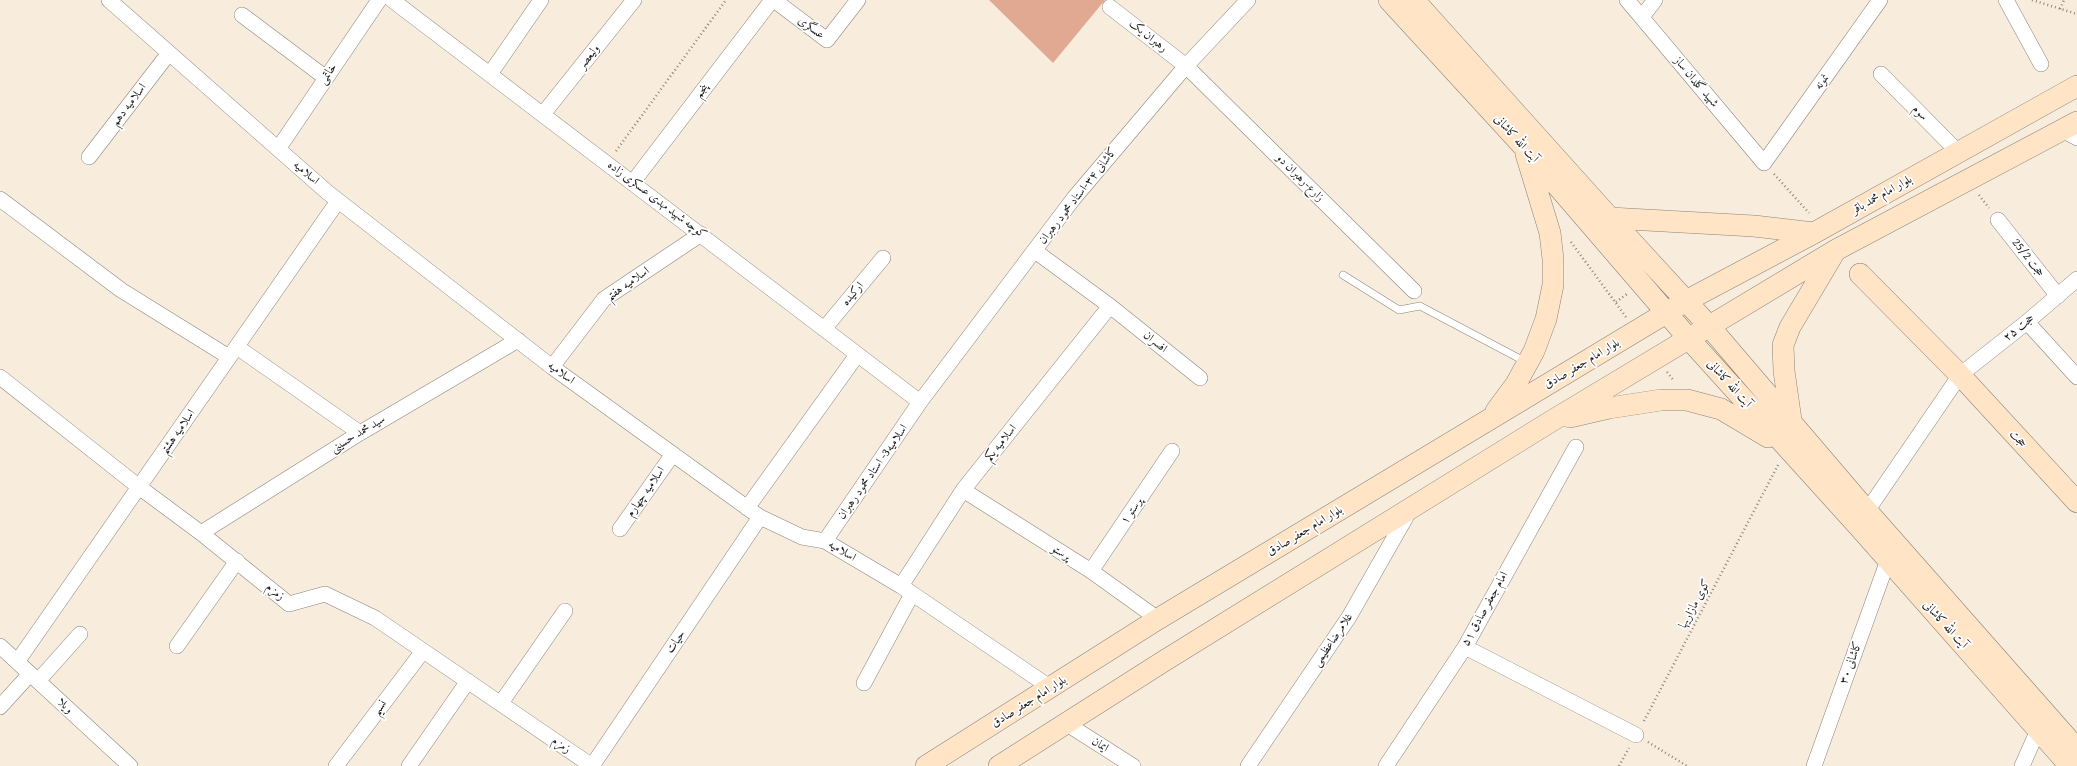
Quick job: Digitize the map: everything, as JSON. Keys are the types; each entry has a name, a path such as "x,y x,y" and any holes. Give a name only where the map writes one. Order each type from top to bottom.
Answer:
{"main road":[{"name":"آیت الله کاشانی","path":"1389,0 1524,146 1666,313 1888,560 2070,766"},
{"name":"آیت الله کاشانی","path":"1414,0 1709,326 1867,510 2077,748"},
{"name":"بلوار امام محمد باقر","path":"1686,301 1819,230 2077,86"},
{"path":"999,766 1164,661 1550,422 1836,250 1967,180 2072,130"},
{"path":"1490,419 1516,384 1527,362 1546,319 1553,285 1553,259 1550,233 1524,146"},
{"path":"1610,218 1819,230"},
{"path":"1791,420 1784,371 1783,345 1790,327 1836,250"},
{"name":"حجت","path":"1860,274 1960,375 2077,502"},
{"name":"بلوار امام جعفر صادق","path":"926,766 1158,619 1686,301"},
{"path":"1550,422 1609,408 1661,400 1687,400 1721,409 1787,449"}],"street":[{"name":"اسلامیه","path":"109,0 338,201 552,367 760,518 802,537 825,541 907,590 1051,688"},
{"name":"خاتمی","path":"278,149 379,0"},
{"name":"کوچه شهید مهدی عسکری زاده","path":"392,0 920,402"},
{"path":"490,74 541,0"},
{"name":"ولیعصر","path":"543,114 634,0"},
{"name":"عسگری","path":"773,0 827,40 858,0"},
{"name":"پنجم","path":"633,182 773,0"},
{"name":"کاشانی ۳۴-استاد محمود رهبران","path":"920,402 1074,198 1186,66 1248,0"},
{"name":"شهید گلدان ساز","path":"1627,0 1764,163"},
{"path":"1642,17 1655,0"},
{"name":"نمونه","path":"1764,163 1880,0"},
{"path":"2006,0 2041,64"},
{"name":"رهبران یک","path":"1110,6 1186,66"},
{"path":"242,15 326,78"},
{"name":"اسلامیه دهم","path":"89,157 169,52"},
{"name":"زارع-رهبران دو","path":"1186,66 1414,291"},
{"name":"سوم","path":"1881,74 1959,153"},
{"path":"0,199 121,290 233,352 360,433"},
{"name":"اسلامیه هشتم","path":"17,662 338,201"},
{"name":"حجت 25/2","path":"1998,220 2058,296"},
{"name":"اسلامیه هفتم","path":"552,367 604,300 701,234"},
{"name":"افسران","path":"1035,251 1110,306 1200,378"},
{"name":"ارکیده","path":"824,329 883,258"},
{"name":"حجت ۲۵","path":"1960,375 2077,280"},
{"name":"اسلامیه یکم","path":"864,683 907,590 962,490 1110,306"},
{"path":"2027,322 2077,377"},
{"name":"سید محمد حسینی","path":"201,533 360,433 518,340"},
{"path":"747,508 857,355"},
{"path":"1867,510 1960,375"},
{"name":"زمزم","path":"0,377 139,487 201,533 289,604 325,594 375,618 592,766"},
{"name":"اسلامیه3- استاد محمود رهبران","path":"825,541 920,402"},
{"name":"امام جعفر صادق ۵۱","path":"1386,766 1465,647 1576,448"},
{"name":"پرستو ۱","path":"1091,571 1172,451"},
{"name":"اسلامیه چهارم","path":"620,529 673,454"},
{"name":"پرستو","path":"962,490 1091,571 1158,619"},
{"name":"غلامرضاعظیمی","path":"1248,766 1349,617 1410,509"},
{"name":"حیات","path":"592,766 760,518"},
{"name":"کاشانی ۳۰","path":"1814,766 1888,560"},
{"path":"177,646 237,562"},
{"path":"500,703 565,611"},
{"path":"0,707 34,678 80,634"},
{"name":"ویلا","path":"0,646 130,766"},
{"path":"1465,647 1636,735"},
{"name":"نسیم","path":"336,766 423,651"},
{"path":"409,766 468,681"},
{"name":"ایمان","path":"1067,724 1133,766"},
{"path":"2022,766 2038,730"}],"lane":[{"path":"1343,275 1399,310 1420,306 1527,362"}],"path":[{"path":"607,163 726,0"},
{"path":"2032,0 2077,14"},
{"path":"2060,8 2064,0"},
{"path":"1764,163 1819,230"},
{"path":"1967,180 1998,220"},
{"path":"1569,239 1636,331"},
{"path":"1657,358 1687,400"},
{"name":"کوی مازاریها","path":"1619,766 1787,449"},
{"path":"1636,735 1687,766"}],"building":[{"path":"989,0 1105,0 1053,63"}]}
